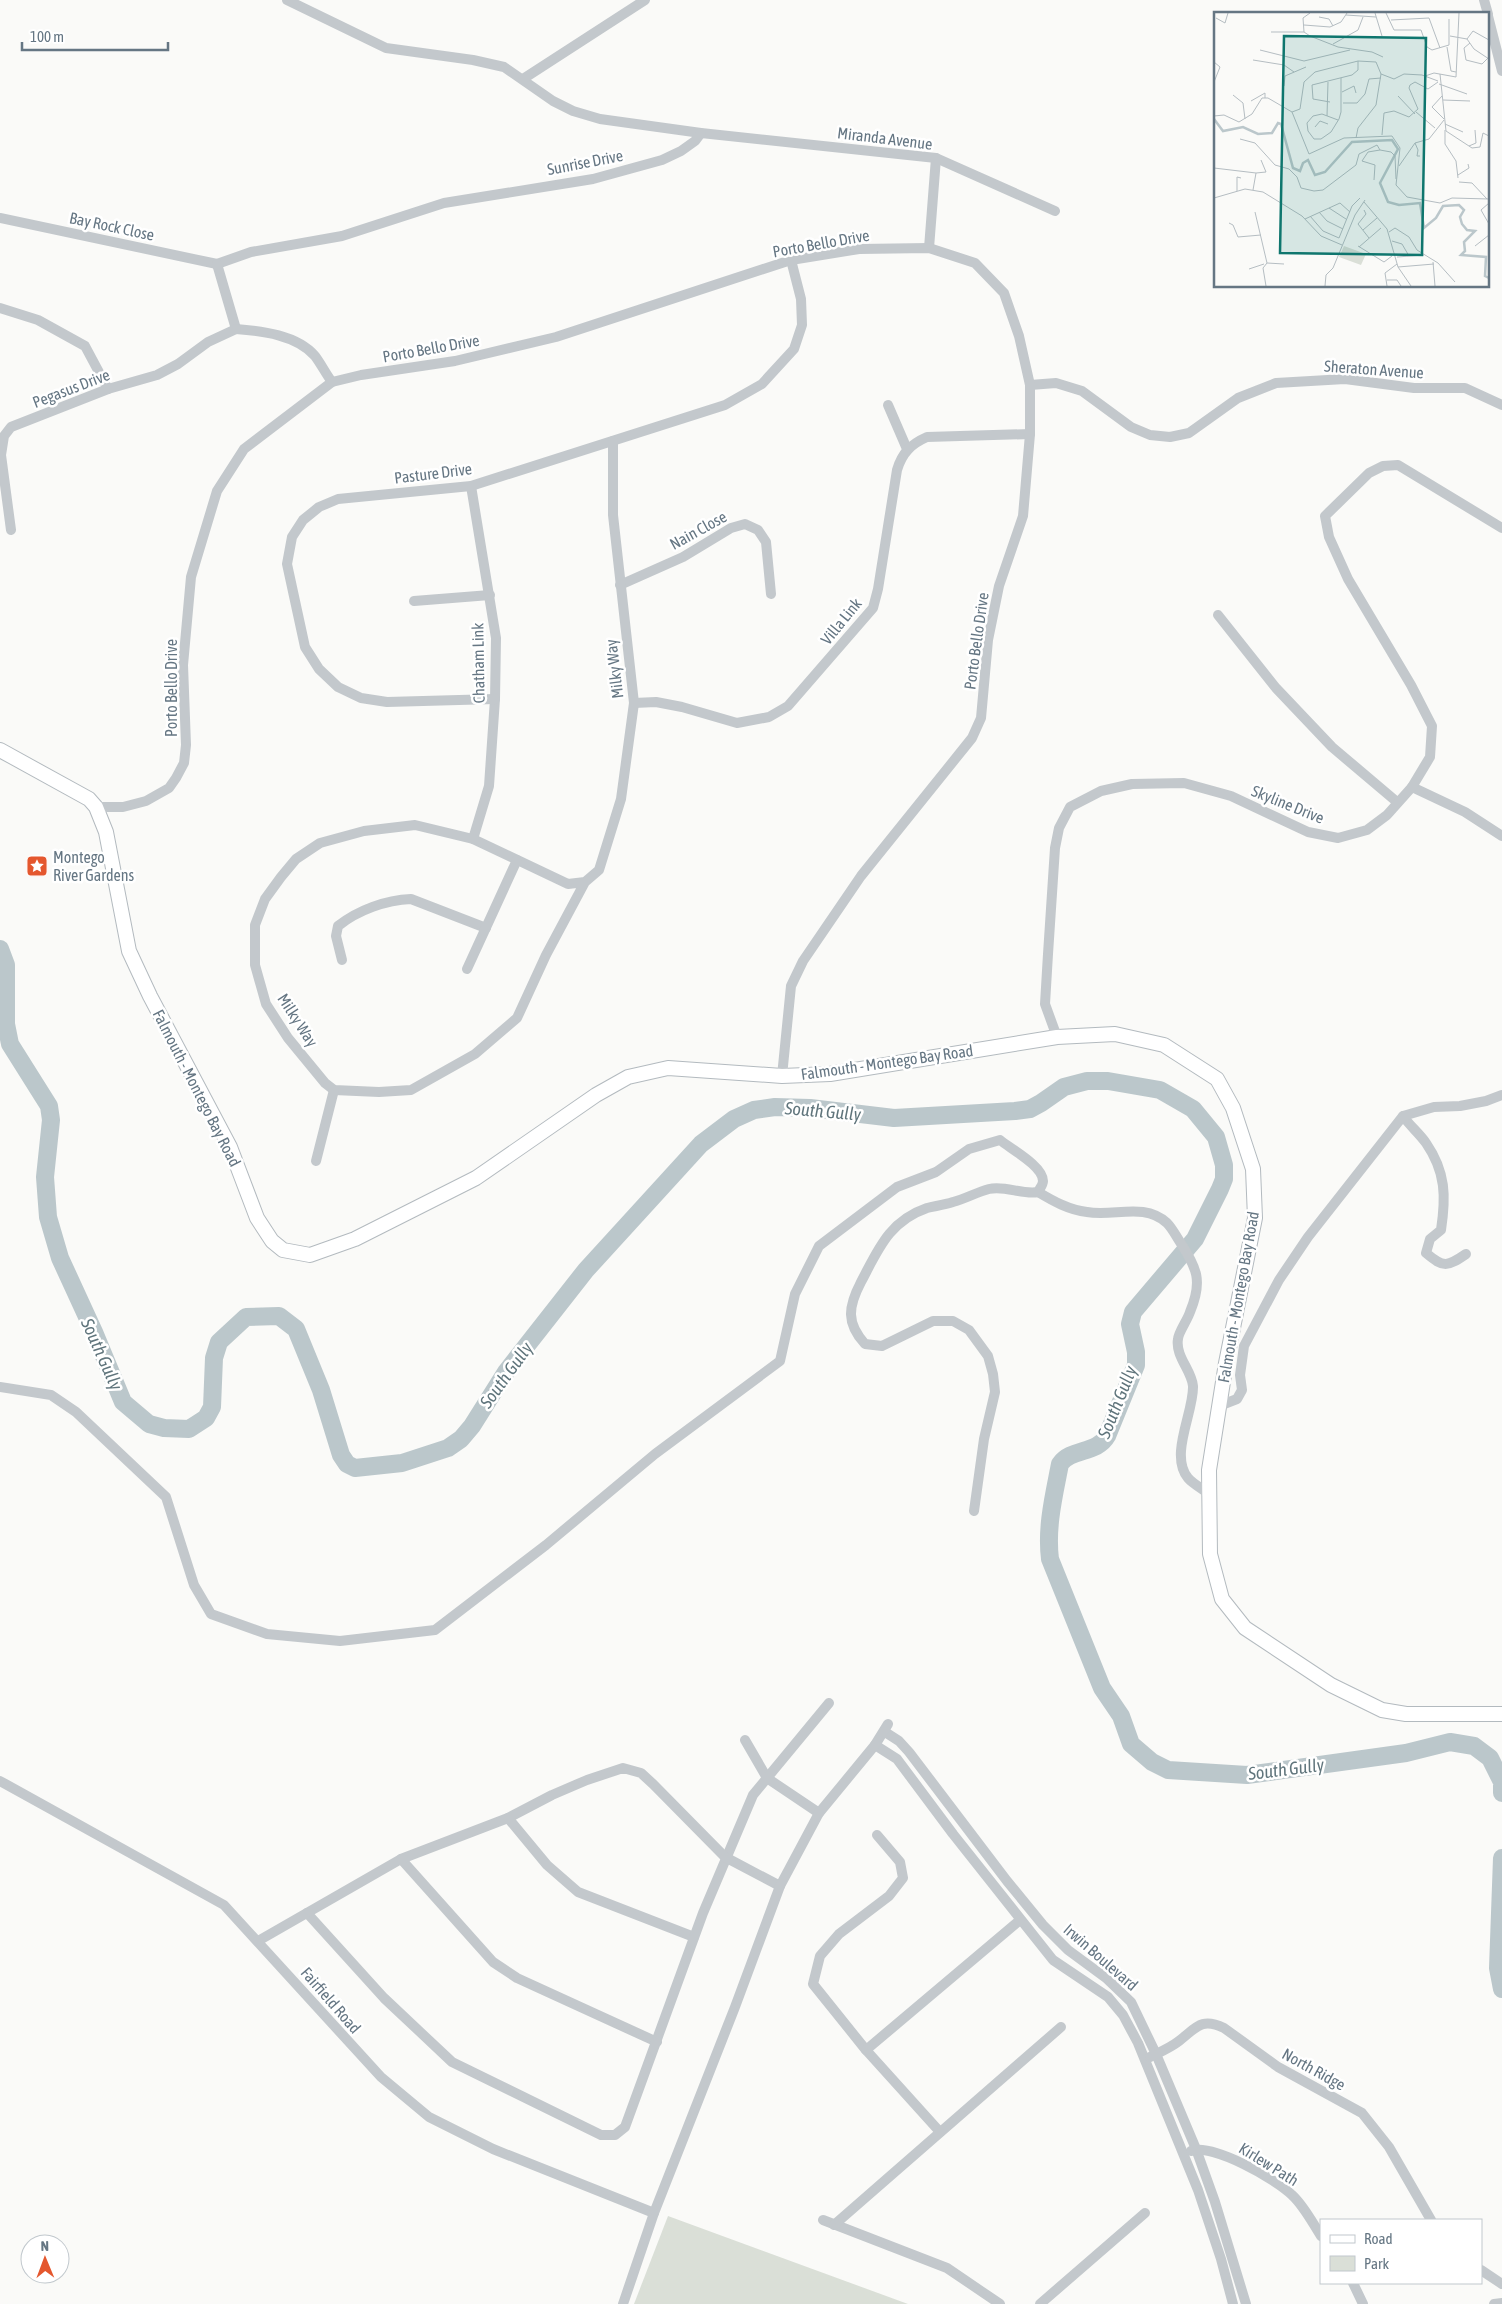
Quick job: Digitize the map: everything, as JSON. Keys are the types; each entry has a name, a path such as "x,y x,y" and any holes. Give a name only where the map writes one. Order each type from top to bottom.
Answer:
{"main road":[{"path":"0,750 82,795 96,807"},
{"name":"Falmouth - Montego Bay Road","path":"96,807 106,832 129,951 150,996 230,1147 257,1218 272,1241 283,1250 310,1255 355,1239 476,1178 596,1095 628,1077 668,1068 782,1076 830,1074 1057,1037 1115,1034 1164,1045 1217,1079 1233,1108 1253,1170 1254,1218 1209,1470 1212,1565 1222,1599 1245,1628 1331,1685 1382,1710 1406,1714 1502,1714"}],"street":[{"name":"Sunrise Drive","path":"217,264 251,252 342,236 444,203 593,179 662,160 681,151 695,141 701,133 600,118 573,112 504,67 473,60 386,48 287,0"},
{"path":"522,79 645,0"},
{"path":"1490,23 1502,70"},
{"name":"Miranda Avenue","path":"701,133 936,158 1055,211"},
{"path":"929,248 936,158"},
{"name":"Bay Rock Close","path":"0,218 217,264"},
{"name":"Porto Bello Drive","path":"96,807 123,807 146,801 169,788 176,778 184,763 186,745 183,665 191,577 217,491 244,449 332,382 361,375 455,361 556,337 791,260 859,249 929,248 975,264 1004,294 1020,336 1030,385 1030,434 1023,516 999,586 988,640 981,718 972,738 861,876 803,961 791,986 782,1076"},
{"name":"Pasture Drive","path":"496,699 387,702 361,698 338,687 319,669 305,647 287,564 292,537 303,520 319,507 338,499 470,486 724,405 762,384 794,349 802,325 801,299 791,260"},
{"path":"217,264 236,329 251,330 295,341 314,355 332,382"},
{"path":"0,308 38,320 85,346 108,389"},
{"name":"Pegasus Drive","path":"11,530 1,456 4,436 11,426 108,389 157,375 178,364 208,342 236,329"},
{"name":"Sheraton Avenue","path":"1030,385 1056,383 1082,391 1131,427 1150,435 1170,437 1189,433 1238,398 1276,383 1284,382 1345,379 1414,388 1465,388 1502,404"},
{"path":"888,405 907,449 927,437 1030,434"},
{"name":"Milky Way","path":"585,882 546,955 517,1018 475,1054 411,1090 379,1092 334,1090 325,1083 288,1038 266,1004 255,965 255,925 265,899 296,859 320,843 364,831 415,825 473,839 568,884 585,882 593,877 603,862 621,799 634,703 613,515 613,441"},
{"name":"Villa Link","path":"634,703 656,702 682,707 736,723 769,718 788,706 873,608 897,470 900,458 907,449"},
{"name":"Skyline Drive","path":"1057,1037 1045,1004 1055,848 1059,828 1070,807 1101,791 1132,784 1184,783 1231,796 1308,832 1338,838 1367,830 1387,815 1412,787 1430,757 1432,726 1412,685 1348,579 1329,537 1325,516 1369,473 1384,466 1398,465 1502,528"},
{"name":"Chatham Link","path":"470,486 496,638 496,699 488,786 473,839"},
{"name":"Nain Close","path":"620,585 683,557 731,528 745,524 758,530 766,542 771,594"},
{"path":"414,601 490,595"},
{"path":"1218,615 1276,688 1332,747 1397,802"},
{"path":"1412,787 1465,812 1502,836"},
{"path":"467,969 517,860"},
{"path":"342,960 336,936 338,926 367,910 400,899 412,899 486,928"},
{"path":"316,1161 334,1090"},
{"path":"1219,1406 1237,1399 1242,1390 1240,1375 1244,1346 1279,1280 1308,1237 1403,1116 1434,1107 1460,1106 1486,1101 1502,1095"},
{"path":"1403,1116 1411,1129 1425,1143 1445,1188 1442,1230 1430,1239 1426,1253 1439,1264 1451,1264 1466,1254"},
{"path":"0,1387 51,1395 76,1412 166,1497 194,1585 211,1614 266,1634 340,1641 435,1630 546,1545 656,1454 780,1361 795,1294 819,1246 897,1187 936,1172 969,1149 1000,1140 1032,1162 1043,1183 1038,1192"},
{"path":"974,1511 984,1439 995,1392 988,1356 969,1330 953,1320 933,1321 882,1346 865,1344 854,1332 851,1318 852,1298 893,1227 908,1216 990,1189 1011,1188 1033,1193 1038,1192 1072,1209 1086,1212 1102,1214 1140,1211 1157,1215 1168,1224 1192,1260 1199,1284 1193,1306 1178,1340 1183,1362 1193,1384 1192,1407 1183,1434 1182,1462 1188,1478 1209,1494"},
{"path":"308,1913 384,1998 452,2062 601,2135 615,2135 626,2127 694,1937 725,1857 752,1795 828,1703"},
{"name":"Irwin Boulevard","path":"1233,2304 1212,2234 1183,2154 1145,2059 1122,2015 1108,1997 1053,1960 953,1834 897,1759 875,1745 886,1728 900,1741 1043,1925 1068,1950 1106,1978 1131,2002 1156,2054 1196,2149 1218,2211 1246,2304"},
{"path":"745,1740 767,1778 819,1813"},
{"path":"623,2304 654,2212 735,2007 780,1886 819,1813 875,1745"},
{"path":"258,1941 401,1859 508,1818 552,1795 623,1768 641,1773 725,1857 780,1886"},
{"name":"Fairfield Road","path":"0,1781 224,1905 381,2077 429,2117 493,2148 654,2212"},
{"path":"508,1818 546,1865 578,1892 694,1937"},
{"path":"953,1834 964,1825"},
{"path":"877,1835 900,1862 903,1878 889,1896 839,1934 820,1956 813,1984 866,2050 940,2132"},
{"path":"401,1859 493,1962 517,1978 656,2042"},
{"path":"866,2050 1020,1920"},
{"path":"1033,1935 1043,1925"},
{"path":"1085,1981 1093,1970"},
{"name":"North Ridge","path":"1145,2059 1177,2042 1194,2027 1201,2024 1216,2024 1224,2028 1278,2067 1362,2114 1392,2153 1430,2219"},
{"path":"834,2225 1060,2027"},
{"path":"1183,2154 1196,2149"},
{"name":"Kirlew Path","path":"1196,2149 1224,2154 1282,2187 1297,2200 1320,2234"},
{"path":"1040,2304 1145,2212"},
{"path":"823,2220 947,2268 1000,2304"},
{"path":"1482,2271 1502,2284"},
{"path":"1353,2284 1363,2304"},
{"path":"1494,2304 1502,2303"}],"green space":[{"path":"668,2216 908,2304 634,2304"}],"waterway":[{"name":"South Gully","path":"0,949 6,965 6,1024 10,1044 49,1106 51,1120 45,1177 48,1217 60,1258 123,1402 149,1424 164,1428 189,1429 206,1418 212,1407 214,1358 219,1342 246,1317 279,1316 296,1329 321,1390 341,1455 347,1464 355,1468 402,1463 448,1448 461,1439 472,1426 506,1372 586,1270 701,1144 734,1119 754,1110 775,1107 810,1108 894,1118 1015,1111 1030,1109 1064,1087 1087,1081 1108,1081 1160,1090 1193,1109 1216,1137 1224,1165 1224,1179 1195,1239 1133,1312 1130,1324 1136,1352 1136,1365 1107,1436 1097,1446 1071,1455 1060,1464 1050,1523 1050,1559 1102,1688 1121,1716 1131,1744 1152,1762 1168,1770 1247,1775 1406,1753 1450,1742 1474,1746 1490,1758 1502,1782 1502,1793"},
{"name":"South Gully","path":"1502,1858 1498,1968 1502,1989"}],"place":[{"name":"Montego River Gardens","path":"37,866"}]}
